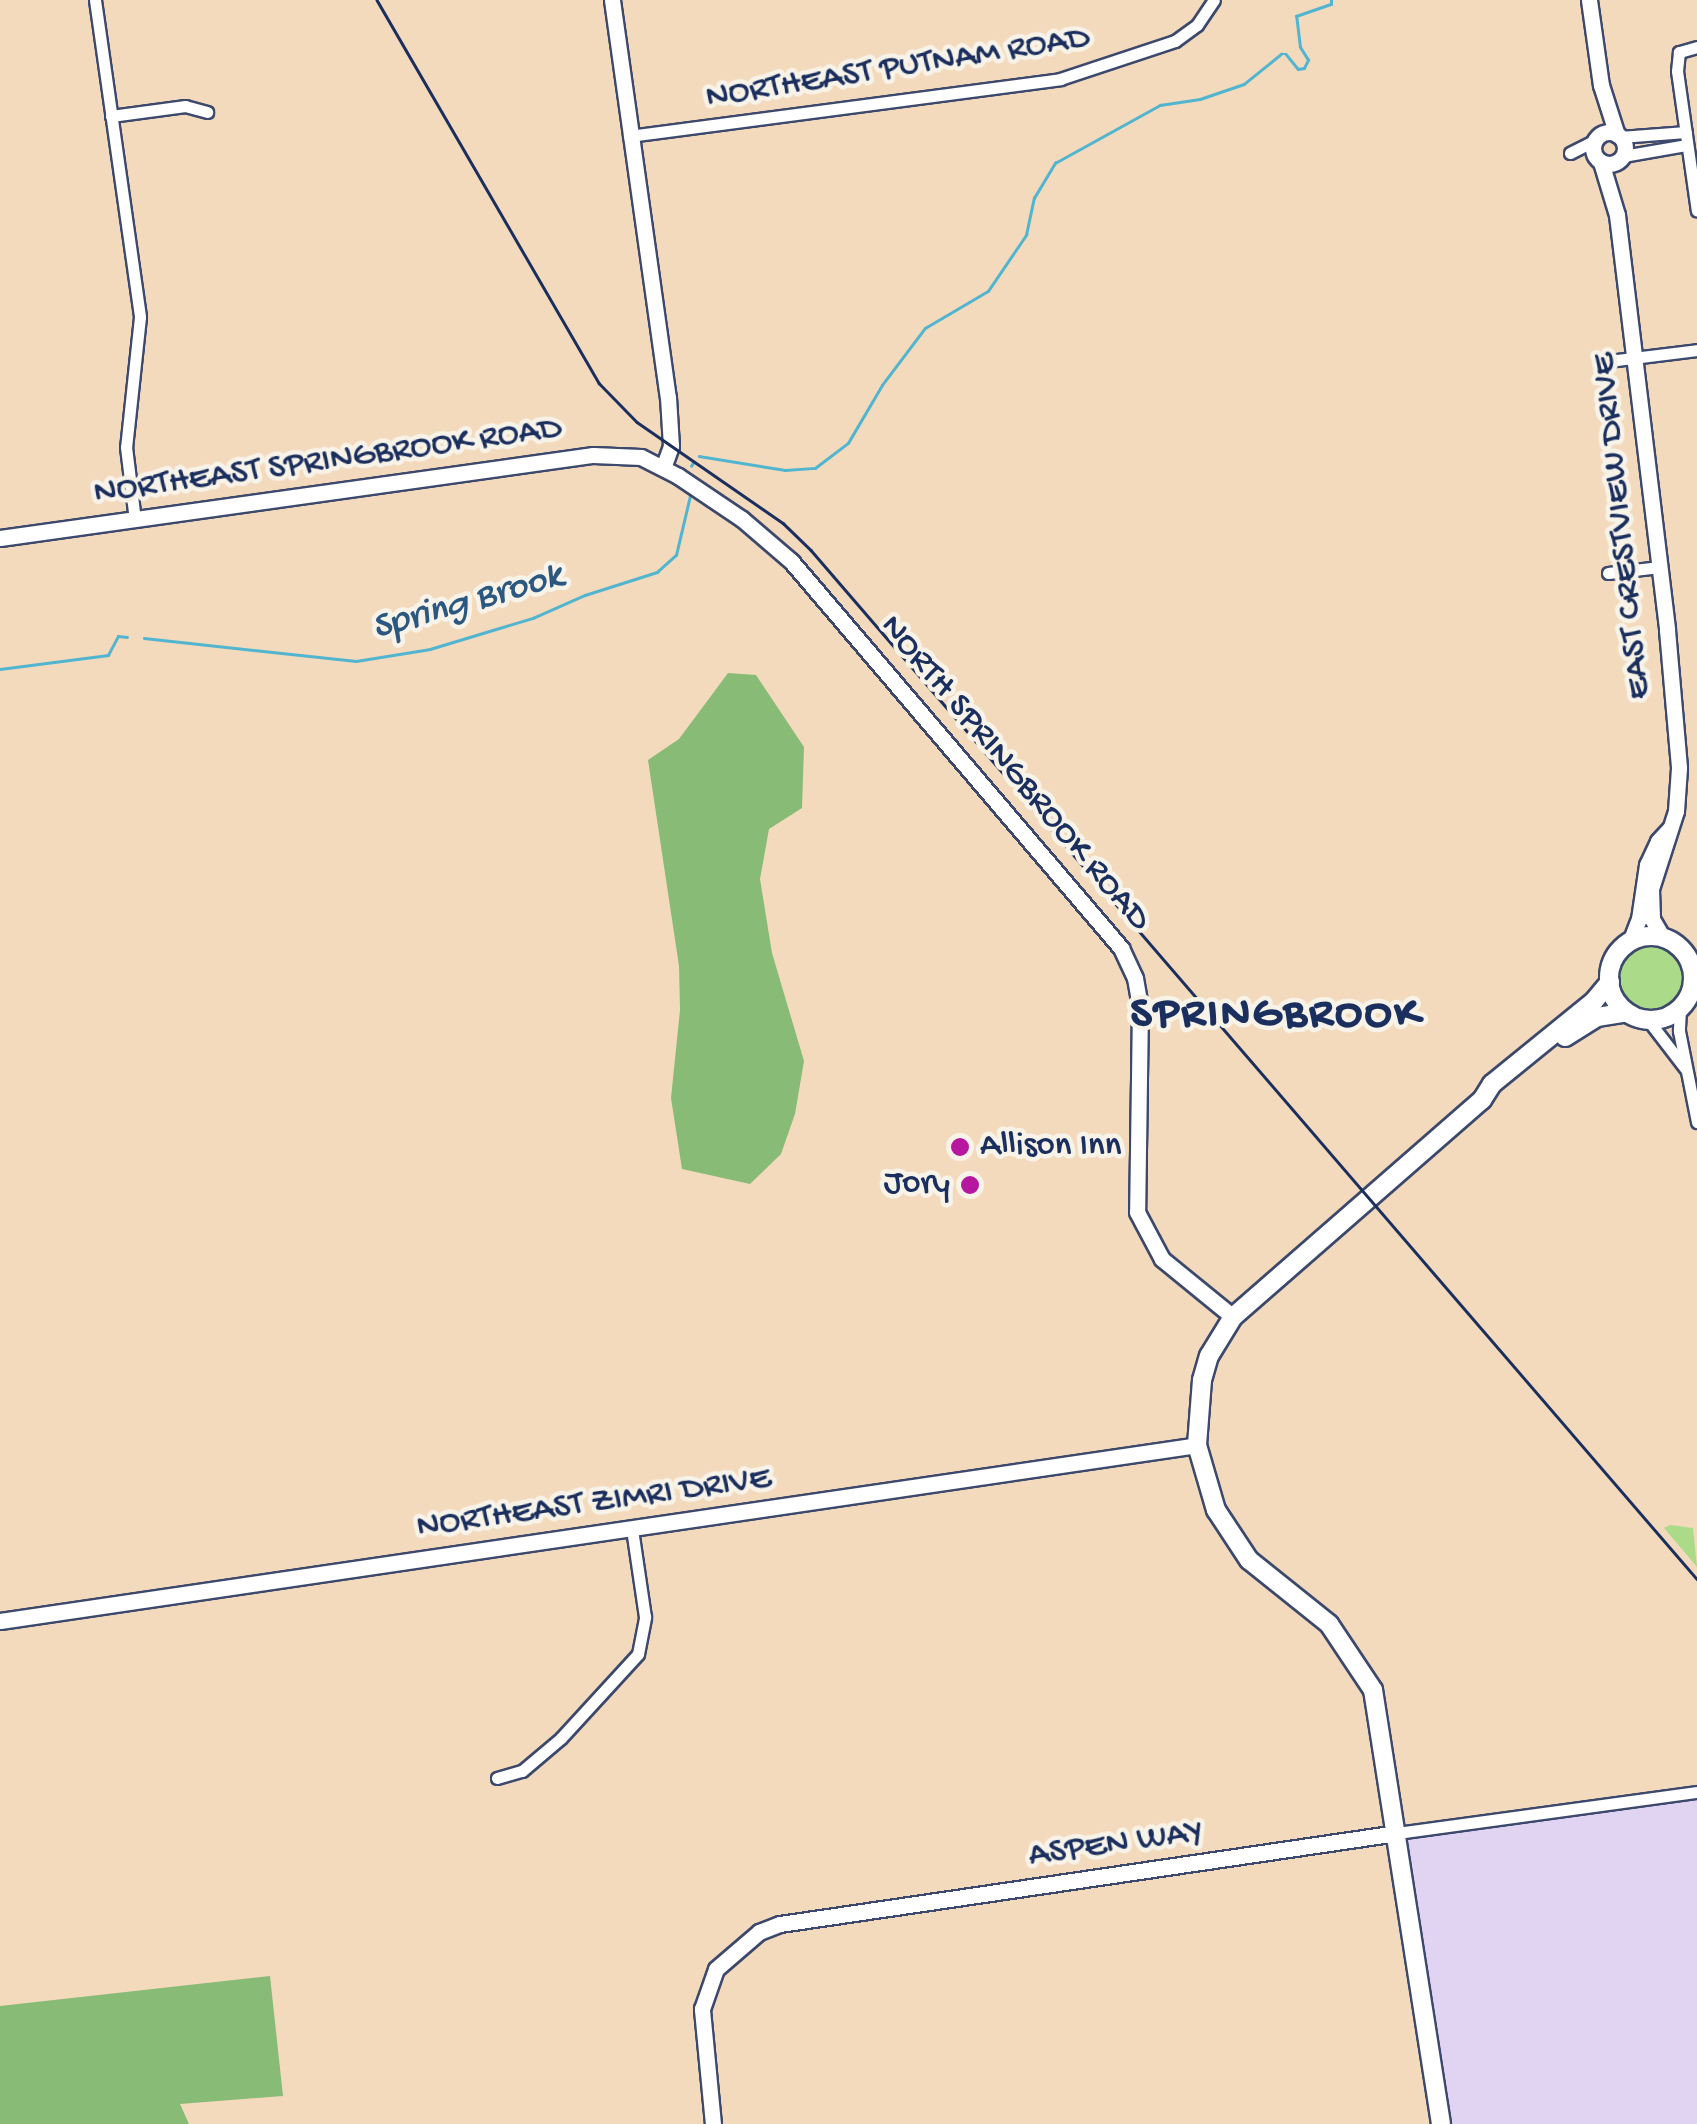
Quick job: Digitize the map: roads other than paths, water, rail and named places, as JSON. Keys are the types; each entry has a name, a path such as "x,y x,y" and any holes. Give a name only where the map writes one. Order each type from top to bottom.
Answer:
{"main road":[{"path":"1441,2124 1379,1711 1361,1666 1314,1609 1268,1576 1235,1544 1208,1490 1198,1446 1202,1380 1210,1356 1233,1317 1482,1100 1492,1084 1594,1002 1610,982 1613,961 1630,942 1680,944 1695,975 1690,994 1680,1009 1665,1018 1648,1020 1627,1012 1603,1015 1580,1026 1499,1093 1482,1100"},
{"path":"1610,982 1627,1012"}],"street":[{"path":"94,0 140,317 126,447 135,520"},
{"path":"612,0 628,136 668,397 672,446 663,468"},
{"name":"NORTHEAST PUTNAM ROAD","path":"628,136 1060,79 1175,41 1198,24 1214,0"},
{"path":"1589,1 1601,84 1625,146 1622,158"},
{"path":"1697,47 1679,52 1697,211"},
{"path":"1600,160 1594,150 1601,84"},
{"path":"111,116 185,106 208,112"},
{"path":"1619,136 1686,139 1611,164 1574,152 1597,139 1619,136"},
{"name":"EAST CRESTVIEW DRIVE","path":"1617,215 1622,158"},
{"name":"EAST CRESTVIEW DRIVE","path":"1600,160 1617,215 1660,567 1680,780 1651,888 1652,918 1680,944"},
{"path":"1608,361 1697,350"},
{"name":"NORTHEAST SPRINGBROOK ROAD","path":"0,538 593,455 627,454 663,468"},
{"name":"NORTH SPRINGBROOK ROAD","path":"663,468 742,519 791,562 1120,948 1135,978 1140,1007 1136,1212 1162,1259 1233,1317"},
{"path":"1608,573 1660,567"},
{"name":"EAST CRESTVIEW DRIVE","path":"1630,942 1639,919 1647,864 1658,840 1669,830"},
{"path":"1680,1009 1685,1068 1697,1122"},
{"path":"1648,1020 1685,1068"},
{"name":"NORTHEAST ZIMRI DRIVE","path":"0,1621 1198,1446"},
{"path":"497,1778 522,1771 561,1738 638,1654 645,1617 632,1528"},
{"name":"ASPEN WAY","path":"713,2124 701,2032 707,1987 728,1955 759,1932 780,1924 1697,1792"}],"waterway":[{"name":"Spring Brook","path":"699,456 785,470 815,468 848,443 882,385 925,328 988,291 1026,235 1034,198 1055,163 1160,105 1200,99 1244,84 1281,54 1286,54 1298,69 1304,68 1308,60 1300,47 1296,16 1331,4 1331,0"},
{"name":"Spring Brook","path":"144,638 356,661 430,649 533,618 585,595 657,572 676,555 690,496"},
{"name":"Spring Brook","path":"0,669 108,655 118,636 127,637"}],"railway":[{"path":"377,0 599,383 637,422 783,523 811,550 1697,1579"}],"place":[{"name":"Allison Inn","path":"960,1147"},
{"name":"Jory","path":"970,1185"}],"district":[{"name":"SPRINGBROOK","path":"1276,1016"}]}
